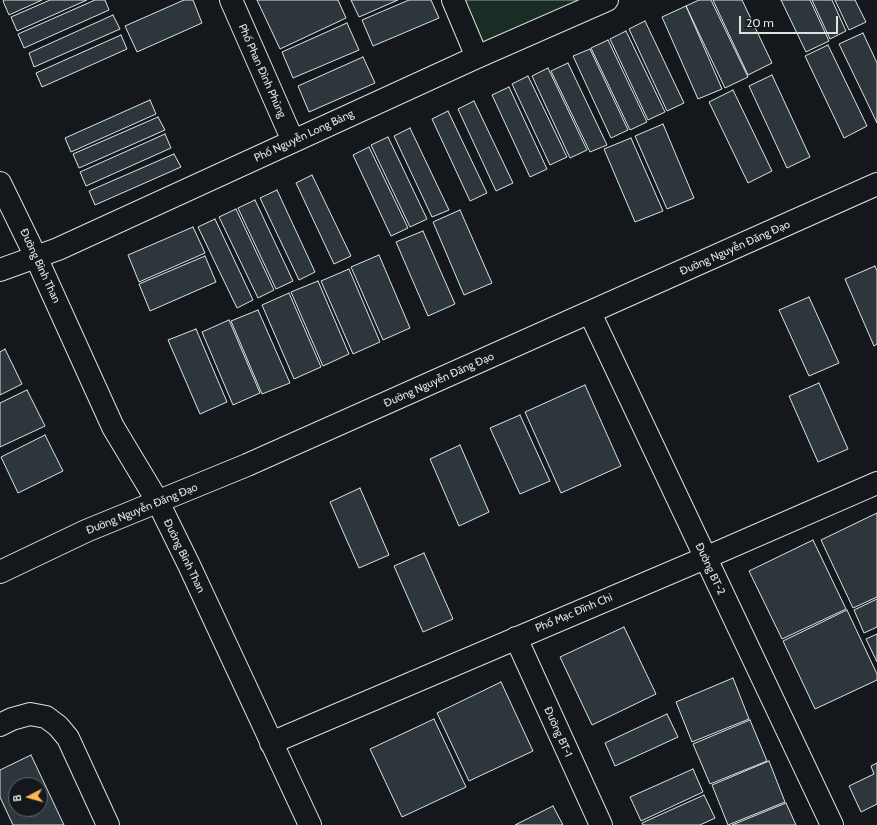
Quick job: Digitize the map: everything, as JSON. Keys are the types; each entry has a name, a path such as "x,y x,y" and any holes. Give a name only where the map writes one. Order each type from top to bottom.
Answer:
{"street":[{"name":"Phố Phan Đình Phùng","path":"231,0 293,141"},
{"path":"453,0 477,57"},
{"name":"Phố Nguyễn Long Bảng","path":"0,270 58,249 477,57 607,0"},
{"name":"Đường Bình Than","path":"0,183 36,256 112,427 158,502 189,565 310,825"},
{"name":"Đường Nguyễn Đăng Đạo","path":"0,572 86,531 245,466 590,314 877,184"},
{"name":"Đường BT-2","path":"590,314 832,825"},
{"name":"Phố Mạc Đĩnh Chi","path":"271,743 877,483"},
{"name":"Đường BT-1","path":"516,638 601,825"},
{"path":"0,725 12,719 30,714 46,717 58,726 68,738 108,825"}],"green space":[{"path":"453,0 607,0 477,57"}],"building":[{"path":"42,0 9,15 3,1"},
{"path":"50,0 87,0 17,31 11,17"},
{"path":"95,0 105,0 109,10 24,48 18,34"},
{"path":"184,0 193,0 202,23 137,52 125,26"},
{"path":"257,0 338,0 346,18 280,49"},
{"path":"351,0 398,0 359,17"},
{"path":"409,0 431,0 439,18 373,46 362,20"},
{"path":"699,0 711,0 748,77 725,88 686,6"},
{"path":"713,0 742,0 772,63 748,75"},
{"path":"781,0 810,0 829,41 806,52"},
{"path":"812,0 832,0 846,31 830,39"},
{"path":"835,0 855,0 866,22 849,30"},
{"path":"686,6 722,89 698,99 662,17"},
{"path":"113,15 120,29 34,67 29,53"},
{"path":"645,21 684,103 667,111 629,29"},
{"path":"347,23 359,50 293,78 282,52"},
{"path":"626,31 665,112 648,120 610,39"},
{"path":"863,33 877,63 877,123 839,44"},
{"path":"121,35 127,49 42,87 36,73"},
{"path":"608,40 647,122 630,130 591,48"},
{"path":"828,45 867,126 844,138 805,56"},
{"path":"590,49 628,130 611,138 573,56"},
{"path":"363,57 375,83 309,112 298,86"},
{"path":"568,63 607,145 590,152 551,71"},
{"path":"548,68 587,150 570,158 532,76"},
{"path":"772,75 810,157 787,168 749,86"},
{"path":"528,76 567,157 550,165 512,84"},
{"path":"509,87 547,169 530,177 492,95"},
{"path":"733,90 772,171 748,183 709,102"},
{"path":"150,100 156,114 71,152 65,138"},
{"path":"474,101 513,183 496,191 458,109"},
{"path":"448,111 487,193 470,201 432,119"},
{"path":"158,117 165,130 79,168 73,154"},
{"path":"663,124 694,198 667,209 635,136"},
{"path":"410,128 449,210 432,217 394,136"},
{"path":"165,134 171,148 86,186 80,172"},
{"path":"388,137 427,219 410,227 371,145"},
{"path":"631,138 663,211 635,222 604,149"},
{"path":"369,147 408,228 391,236 353,155"},
{"path":"174,154 181,167 95,205 89,191"},
{"path":"312,175 351,256 334,264 296,183"},
{"path":"277,190 315,272 299,280 260,198"},
{"path":"255,200 293,281 276,289 238,208"},
{"path":"236,209 274,290 258,298 219,217"},
{"path":"460,210 492,283 464,295 433,222"},
{"path":"215,219 253,300 237,308 198,227"},
{"path":"193,227 205,253 139,282 128,255"},
{"path":"423,231 455,304 428,316 396,242"},
{"path":"379,255 410,328 383,340 351,267"},
{"path":"205,256 216,282 150,311 139,284"},
{"path":"875,266 877,271 877,344 874,346 845,279"},
{"path":"349,269 380,342 353,354 321,281"},
{"path":"318,281 349,354 323,366 291,292"},
{"path":"289,293 321,367 294,379 262,305"},
{"path":"809,297 839,363 809,376 779,310"},
{"path":"258,310 290,383 262,394 231,321"},
{"path":"229,320 260,393 233,405 202,332"},
{"path":"196,329 227,402 200,414 168,340"},
{"path":"5,349 22,384 0,395 0,352"},
{"path":"819,383 848,449 818,462 789,396"},
{"path":"585,385 621,466 561,493 525,412"},
{"path":"27,390 45,426 0,447 0,403"},
{"path":"520,415 550,481 520,494 490,428"},
{"path":"45,435 63,471 18,493 1,457"},
{"path":"460,445 489,512 459,526 430,459"},
{"path":"360,488 389,555 359,568 330,502"},
{"path":"877,513 877,597 853,608 821,540"},
{"path":"813,540 846,609 782,639 749,571"},
{"path":"424,553 453,619 423,632 394,566"},
{"path":"877,599 877,627 864,633 854,610"},
{"path":"847,610 877,674 877,680 815,709 783,641"},
{"path":"624,627 656,694 592,725 560,657"},
{"path":"877,634 877,662 866,639"},
{"path":"733,678 749,719 692,742 676,702"},
{"path":"501,682 533,751 469,781 437,713"},
{"path":"667,714 678,737 615,766 605,743"},
{"path":"434,719 466,787 402,817 370,749"},
{"path":"750,720 767,761 710,784 693,744"},
{"path":"31,755 41,777 8,777 8,814 0,797 0,770"},
{"path":"769,761 785,802 728,825 712,785"},
{"path":"877,763 877,804 861,812 849,786 874,774 871,766"},
{"path":"693,769 703,792 641,821 630,797"},
{"path":"48,791 64,825 13,825 9,817 48,817"},
{"path":"704,795 715,818 700,825 643,825 642,823"},
{"path":"786,803 796,825 732,825"},
{"path":"553,806 563,825 515,825"}]}
